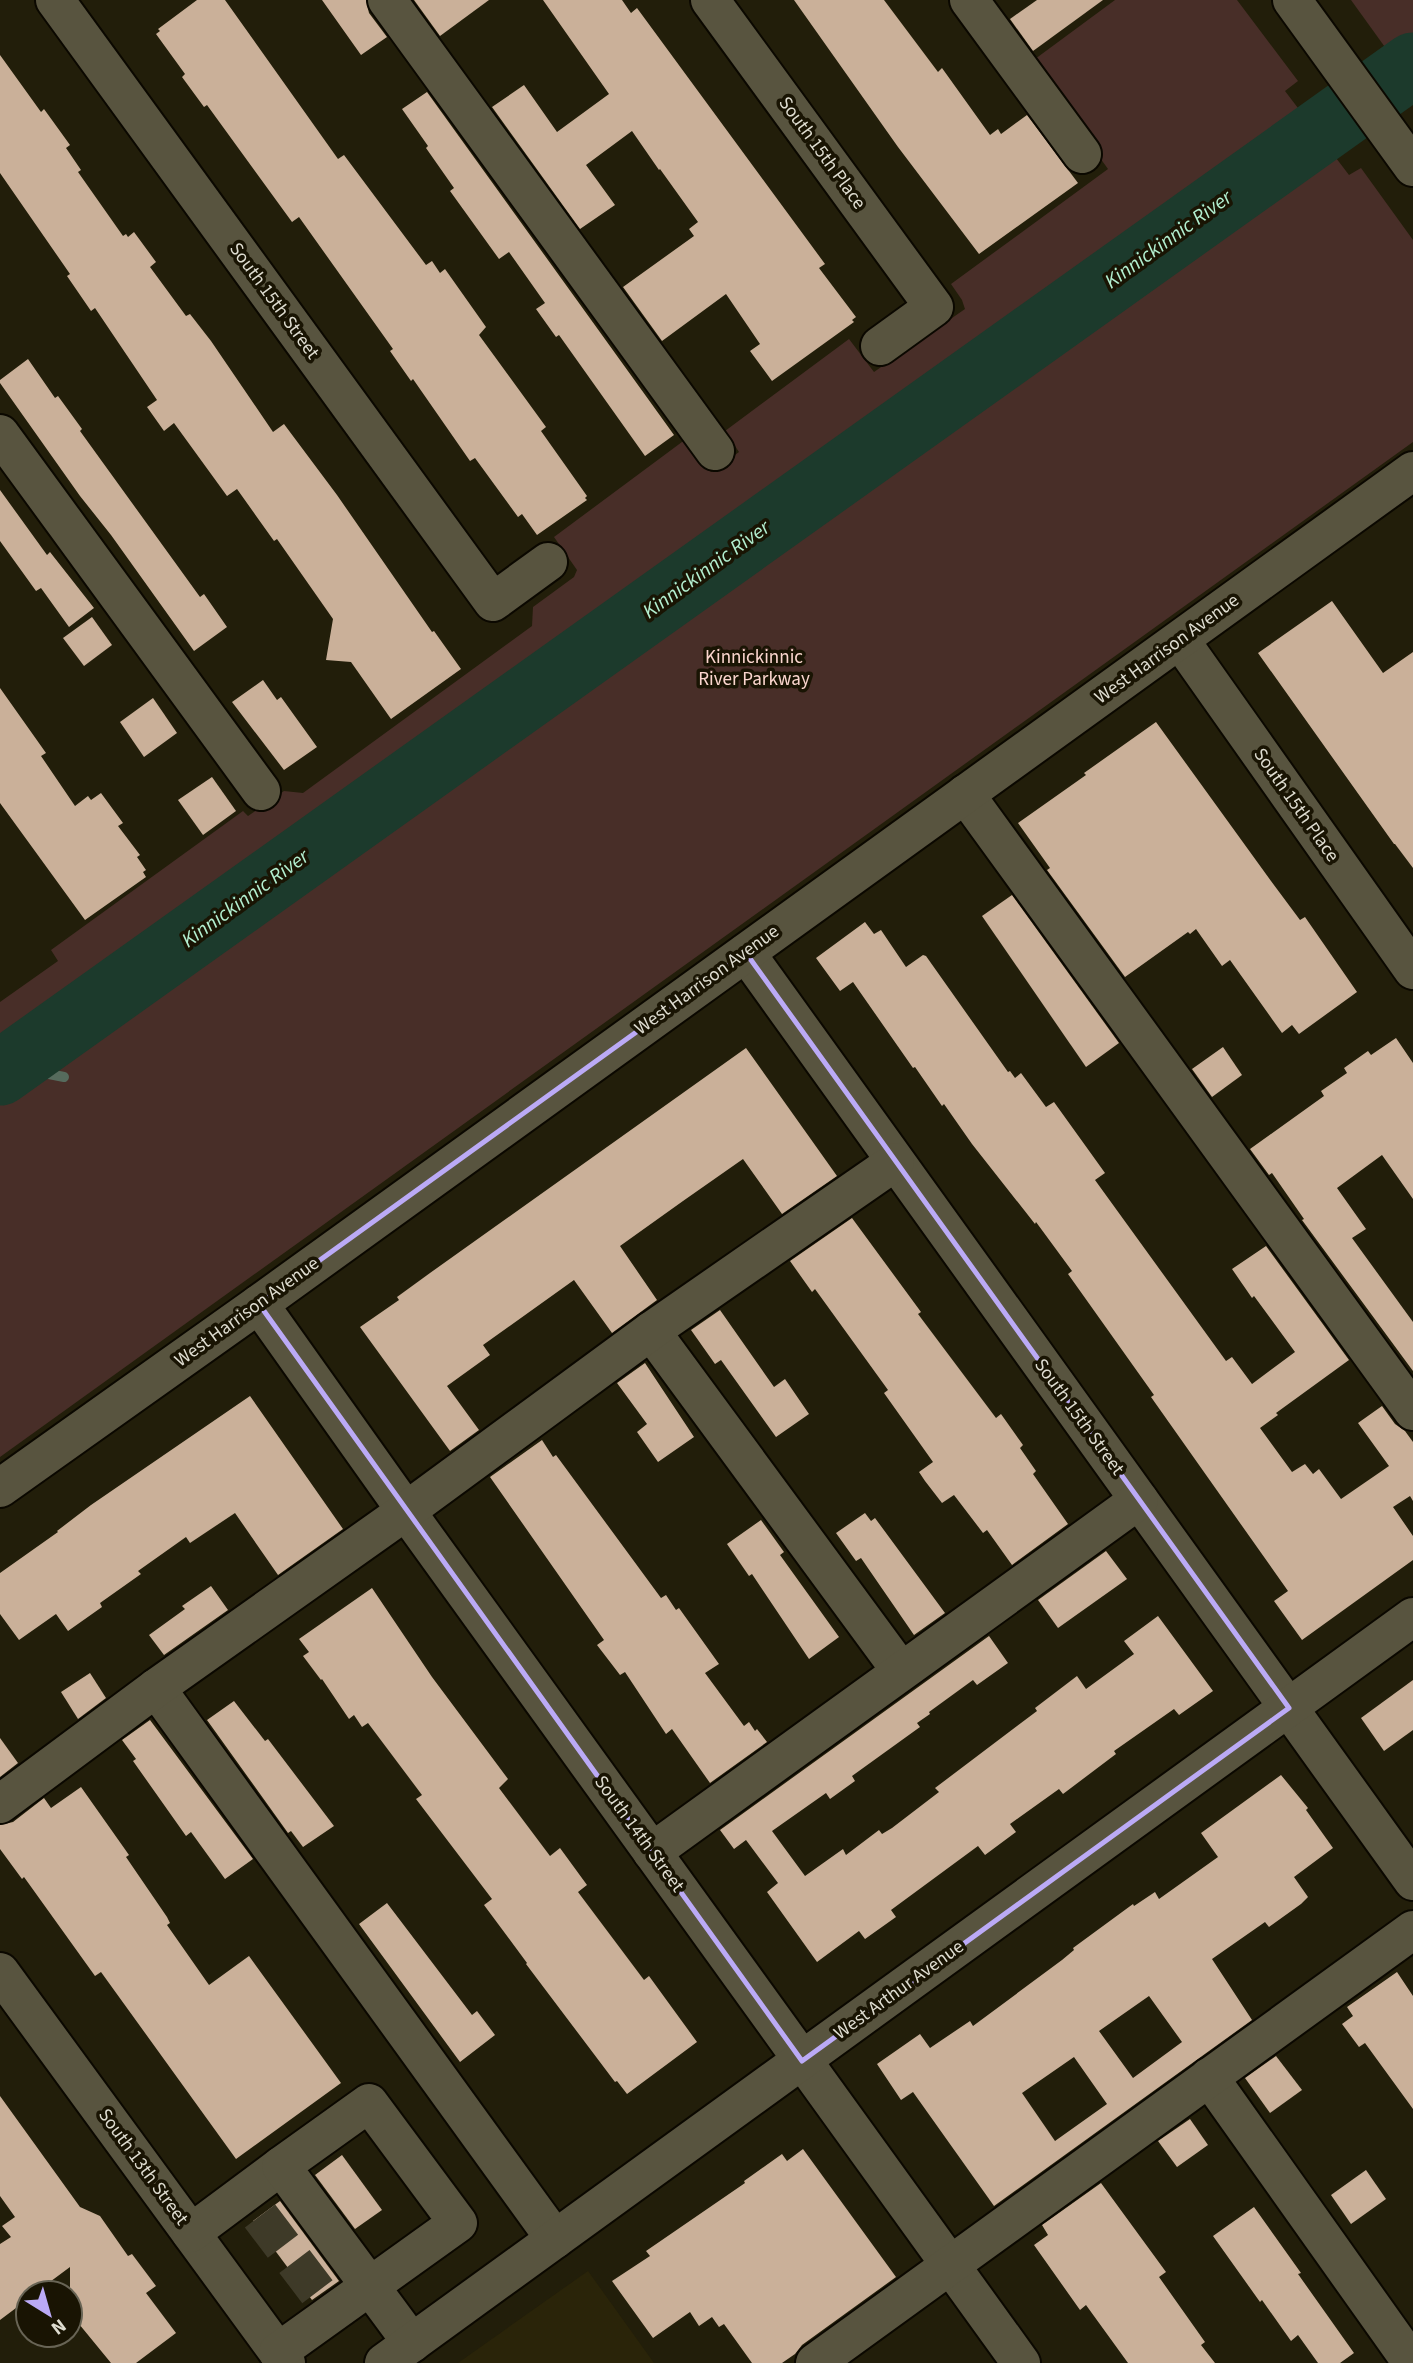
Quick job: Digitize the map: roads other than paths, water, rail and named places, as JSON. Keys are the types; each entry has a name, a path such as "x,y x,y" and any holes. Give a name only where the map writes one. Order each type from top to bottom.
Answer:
{"street":[{"name":"South 15th Street","path":"55,0 494,602 548,562"},
{"path":"387,0 715,451"},
{"name":"South 15th Place","path":"710,0 934,307 880,346"},
{"path":"969,0 1082,154"},
{"path":"1292,0 1404,155"},
{"path":"0,434 261,790"},
{"name":"West Harrison Avenue","path":"0,1488 1413,471"},
{"name":"South 15th Place","path":"1180,640 1413,970"},
{"path":"965,794 1413,1411"},
{"name":"South 15th Street","path":"746,953 1413,1881"},
{"path":"0,1804 156,1688 651,1331 895,1162"},
{"name":"South 14th Street","path":"259,1304 405,1511 1021,2363"},
{"path":"651,1331 901,1671"},
{"path":"652,1852 1139,1500"},
{"name":"West Arthur Avenue","path":"398,2353 1413,1617"},
{"path":"156,1688 555,2239"},
{"path":"815,2363 1413,1930"},
{"name":"South 13th Street","path":"0,1972 282,2358"},
{"path":"1209,2077 1412,2363"},
{"path":"191,2233 252,2205 281,2166 369,2104 458,2223 331,2310 282,2358"},
{"path":"281,2166 369,2286 398,2353"}],"waterway":[{"name":"Kinnickinnic River","path":"0,1073 1413,65"},
{"path":"9,1066 64,1077"}],"tunnel":[{"path":"260,2216 329,2307"}],"park label":[{"name":"Kinnickinnic River Parkway","path":"754,668"}]}
